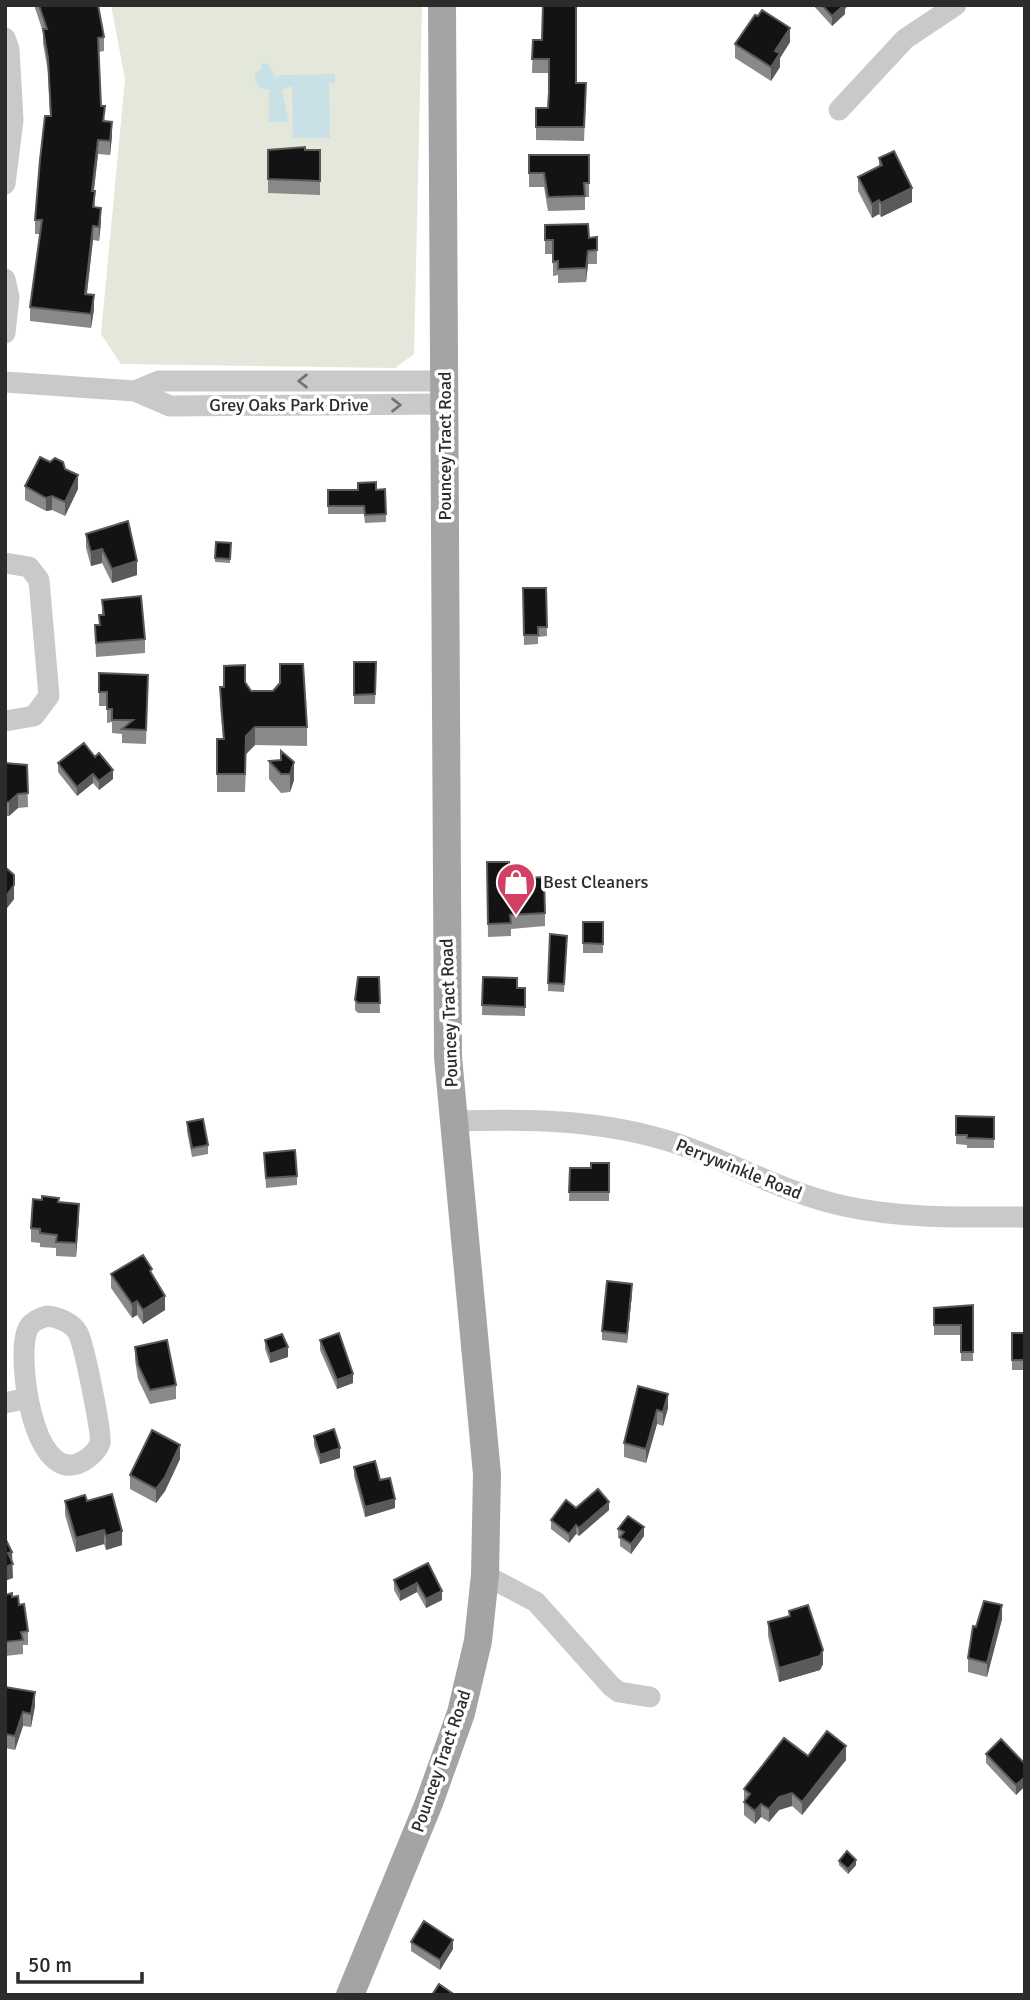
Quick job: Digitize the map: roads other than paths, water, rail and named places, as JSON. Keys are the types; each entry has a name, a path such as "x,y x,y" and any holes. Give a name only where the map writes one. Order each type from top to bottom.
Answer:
{"main road":[{"name":"Pouncey Tract Road","path":"350,1995 429,1803 461,1713 478,1641 485,1576 486,1474 453,1121 447,978 442,5"}],"street":[{"path":"839,110 905,39 956,5"},
{"path":"5,38 9,48 13,120 5,184"},
{"path":"5,279 9,297 5,332"},
{"name":"Grey Oaks Park Drive","path":"5,382 135,391 159,381 445,393"},
{"path":"5,563 21,563 39,580 49,696 34,716 5,721"},
{"name":"Perrywinkle Road","path":"453,1121 536,1119 612,1126 677,1144 784,1188 841,1206 899,1214 1025,1217"},
{"path":"47,1315 58,1317 78,1332 85,1357 99,1421 100,1444 89,1458 75,1465 59,1462 46,1453 28,1398 27,1332 34,1321 47,1315"},
{"path":"5,1403 28,1398"},
{"path":"485,1576 537,1602 619,1692 650,1698"}],"water":[{"path":"262,63 268,64 276,78 281,75 335,74 335,83 329,83 330,138 293,138 292,86 282,90 289,122 269,122 269,90 260,88 255,81 255,73 262,69"}],"place":[{"name":"Best Cleaners","path":"516,916"}]}
